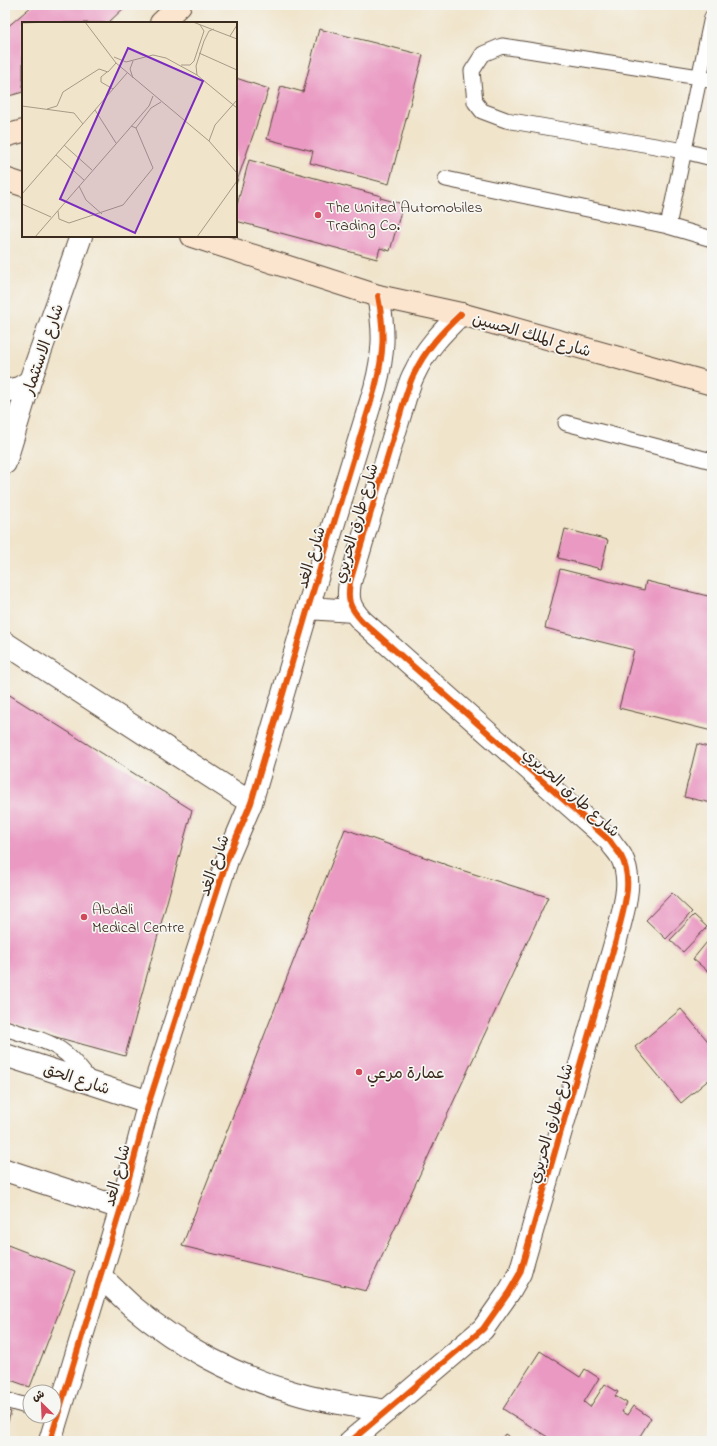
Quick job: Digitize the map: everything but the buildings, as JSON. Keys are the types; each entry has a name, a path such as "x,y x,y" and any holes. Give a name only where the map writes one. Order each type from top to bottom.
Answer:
{"main road":[{"path":"162,22 180,5"},
{"path":"5,136 22,130"},
{"path":"5,179 22,185"},
{"name":"شارع الملك الحسين","path":"195,237 378,296 461,314 712,384"}],"street":[{"name":"شارع الاستثمار","path":"5,463 30,381 81,237"},
{"name":"شارع الغد","path":"62,1397 121,1208 149,1102 228,857 251,803 381,366 384,343 378,296"},
{"name":"شارع طارق الحريري","path":"351,1441 483,1329 509,1292 520,1273 614,947 628,887 627,874 621,856 610,841 362,621 353,611 348,596 350,582 405,398 414,374 427,352 442,332 461,314"},
{"path":"5,391 19,388 30,381"},
{"path":"308,608 353,611"},
{"path":"5,643 251,803"},
{"name":"شارع الحق","path":"5,1055 149,1102"},
{"path":"5,1170 121,1208"},
{"path":"100,1276 134,1307 170,1335 210,1359 251,1378 295,1393 340,1404 387,1411"},
{"name":"شارع الغد","path":"50,1441 54,1424"}],"lane":[{"path":"668,226 684,151 706,79 712,17"},
{"path":"706,79 502,46 483,54 472,71 474,102 482,111 506,120 684,151 712,158"},
{"path":"446,179 668,226 712,239"},
{"path":"566,423 712,462"},
{"path":"5,1028 48,1043 62,1050 92,1083"},
{"path":"5,1400 22,1405"}],"cycle path":[{"path":"50,1441 121,1208 149,1102 228,857 251,803 308,608 375,388 382,353 382,321 378,296"},
{"path":"351,1441 483,1329 509,1292 520,1273 616,940 626,898 627,876 625,866 621,856 610,841 362,621 354,612 350,603 350,582 411,380 418,365 429,349 461,314"}],"place":[{"name":"The United Automobiles Trading Co.","path":"318,215"},
{"name":"Abdali Medical Centre","path":"84,917"},
{"name":"عمارة مرعي","path":"359,1072"}]}
